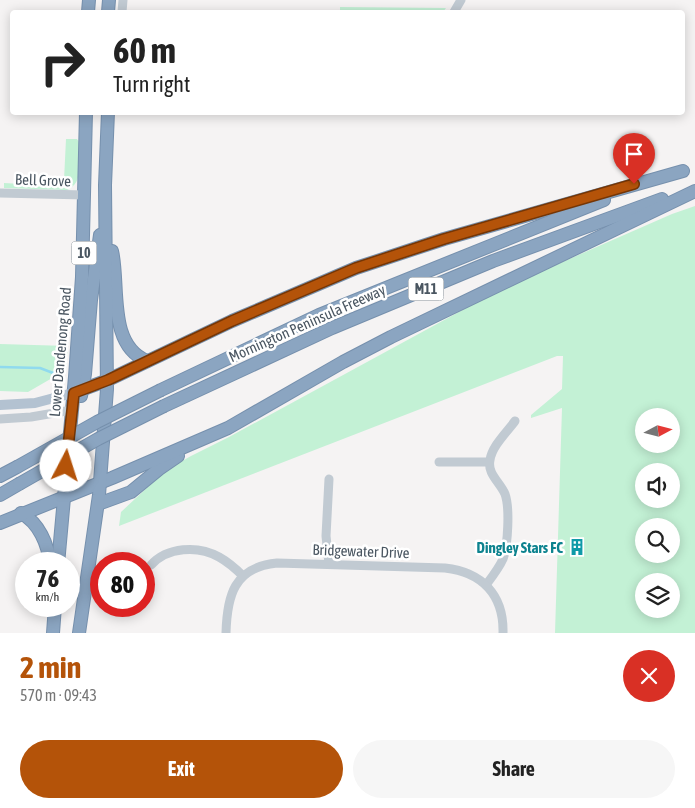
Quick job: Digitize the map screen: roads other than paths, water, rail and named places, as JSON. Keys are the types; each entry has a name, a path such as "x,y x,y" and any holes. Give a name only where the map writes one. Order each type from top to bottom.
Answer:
{"highway":[{"name":"Lower Dandenong Road","path":"78,392 84,250 86,115"},
{"name":"10","path":"79,633 98,504 108,380 105,199 108,115"},
{"path":"78,392 108,380 232,321 364,265 452,237 689,169"},
{"name":"Mornington Peninsula Freeway","path":"0,476 97,422 319,315 639,185 689,169"},
{"name":"Mornington Peninsula Freeway","path":"0,495 98,439 164,406 332,328 484,265 695,186"},
{"path":"0,523 214,434 250,416 390,337 695,190"},
{"path":"72,410 78,403 105,199"},
{"path":"106,222 116,268 117,318 120,330 131,348 147,361"},
{"name":"Lower Dandenong Road","path":"59,552 72,410"},
{"path":"98,504 131,492 165,465 214,434"},
{"path":"21,513 32,522 41,534 48,552"},
{"path":"51,617 52,633"},
{"path":"52,633 54,617"}],"main road":[{"path":"0,405 35,403 78,392"}],"street":[{"name":"Bell Grove","path":"0,193 85,195"},
{"path":"0,418 22,418 72,410"},
{"path":"486,585 503,558 507,508 505,494 491,472 489,462 492,453 515,421"},
{"path":"439,462 489,462"},
{"path":"329,479 326,536 329,564"},
{"path":"155,561 166,554 182,550 196,550 212,553 220,557 243,576 233,589 227,606 226,633"},
{"name":"Bridgewater Drive","path":"243,576 269,564 329,564 458,569 471,574 486,585 494,594 501,611 503,633"}],"waterway":[{"path":"0,367 40,368 53,373 62,367"}],"place":[{"name":"Dingley Stars FC","path":"577,547"}]}
